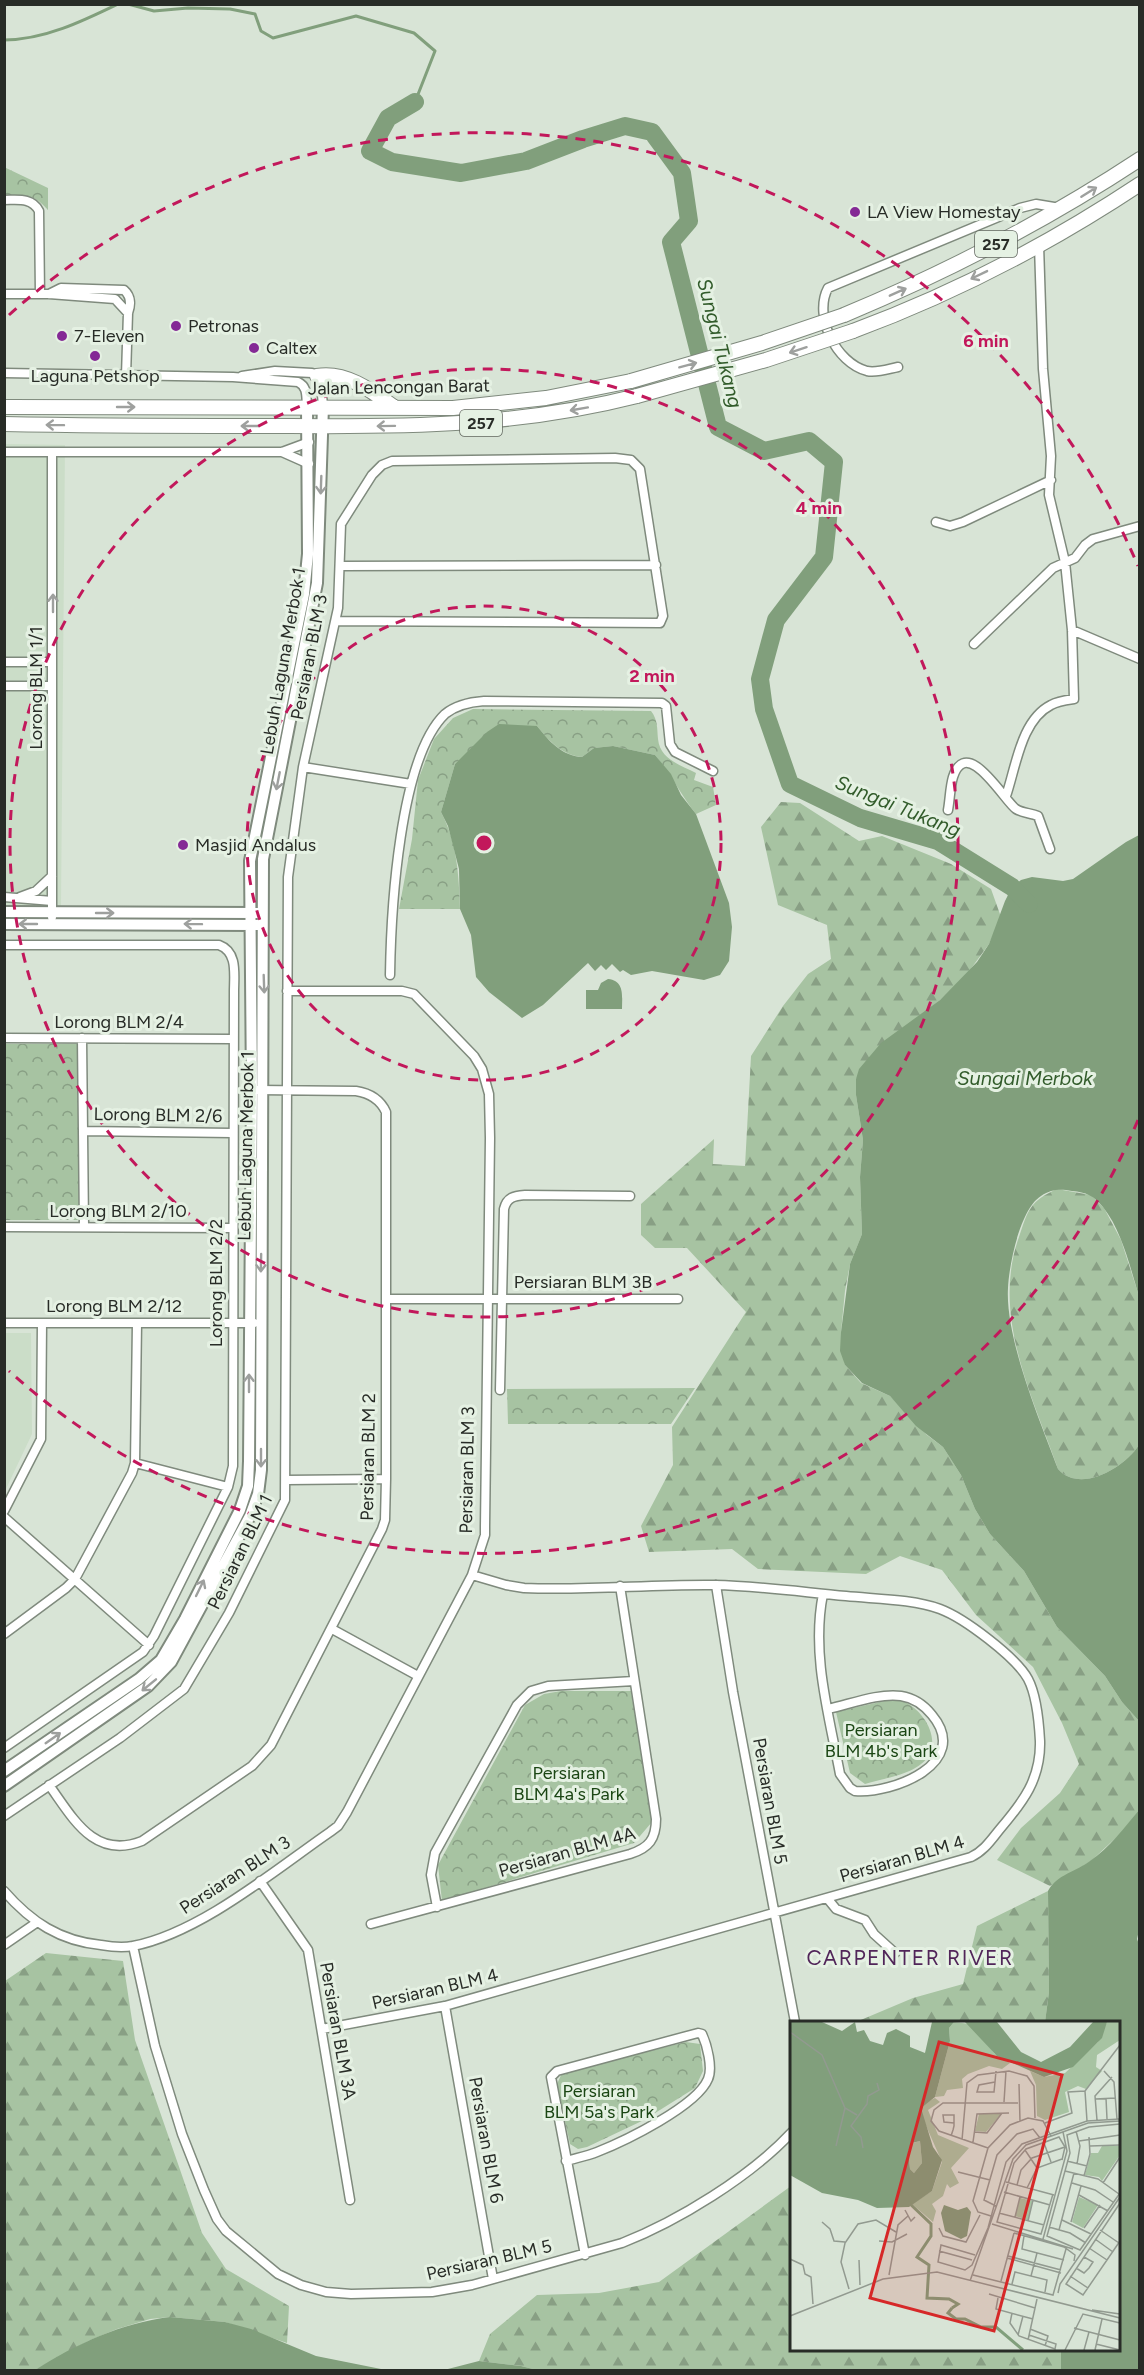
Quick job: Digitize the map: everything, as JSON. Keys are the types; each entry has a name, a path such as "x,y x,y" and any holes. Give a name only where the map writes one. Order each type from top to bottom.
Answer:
{"highway":[{"name":"Jalan Lencongan Barat","path":"4,407 453,408 546,398 631,381 741,350 844,315 922,282 1061,208 1140,159"},
{"name":"Jalan Lencongan Barat","path":"4,424 315,427 450,425 493,422 569,411 636,396 766,360 853,331 908,309 1039,245 1140,184"},
{"path":"317,376 338,375 361,386 394,407"}],"street":[{"path":"4,200 30,201 39,211 45,294"},
{"path":"898,367 875,372 864,370 842,356 833,346 822,305 828,288 1020,208 1036,204 1061,208"},
{"path":"1006,796 1023,742 1033,721 1051,705 1074,699 1072,630 1065,562 1049,495 1051,456 1043,369 1039,245"},
{"path":"4,294 45,294 115,299 128,313 126,376"},
{"path":"233,377 275,371 299,372 317,376 321,383 322,406"},
{"path":"4,373 233,377 298,382 306,390 307,406"},
{"name":"Lebuh Laguna Merbok 1","path":"4,1771 139,1679 161,1660 246,1495 255,1322 257,1090 264,852 317,583 315,427 307,406"},
{"name":"Lebuh Laguna Merbok 1","path":"257,1090 251,850 304,594 308,554 309,442 322,406"},
{"path":"4,452 282,452 309,442"},
{"name":"Lorong BLM 1/1","path":"52,452 52,913"},
{"path":"282,452 309,464"},
{"name":"Persiaran BLM 3","path":"287,1090 288,877 303,767 336,621 341,566 340,530 343,519 372,475 387,462 615,458 631,460 640,469 663,620 654,623 336,621"},
{"path":"936,522 950,526 963,522 1051,480"},
{"path":"974,644 1053,568 1075,558 1084,545 1093,539 1140,526"},
{"path":"341,566 656,565"},
{"path":"1072,630 1140,659"},
{"path":"4,662 52,662"},
{"path":"4,686 52,686"},
{"path":"390,975 392,903 411,784 420,754 432,731 448,712 466,703 484,701 662,703 666,706 670,744 675,752 713,771"},
{"path":"948,810 953,778 958,768 967,763 975,765 1016,809 1035,814 1040,819 1050,849"},
{"path":"303,767 411,784"},
{"path":"4,897 19,897 36,891 52,876"},
{"path":"19,897 52,913"},
{"path":"4,912 263,919"},
{"path":"4,924 52,913"},
{"name":"Lorong BLM 2/2","path":"4,945 213,944 223,946 231,954 234,964 233,1466 228,1487 148,1645 134,1660 4,1748"},
{"name":"Persiaran BLM 3","path":"4,1891 36,1923 55,1934 99,1945 133,1946 195,1924 260,1881 330,1832 343,1819 472,1575 485,1527 490,1107 487,1084 478,1062 414,994 402,991 287,991"},
{"name":"Lorong BLM 2/4","path":"4,1038 233,1039"},
{"path":"82,1038 84,1227"},
{"name":"Persiaran BLM 2","path":"50,1785 83,1830 95,1840 120,1845 142,1841 259,1760 271,1744 332,1629 385,1520 386,1117 384,1107 370,1095 356,1091 257,1090"},
{"name":"Persiaran BLM 1","path":"4,1816 120,1738 184,1689 229,1613 283,1508 287,1480 287,1090"},
{"name":"Lorong BLM 2/6","path":"84,1131 232,1133"},
{"path":"500,1390 504,1209 507,1200 511,1197 525,1195 630,1196"},
{"name":"Lorong BLM 2/10","path":"4,1227 232,1228"},
{"name":"Persiaran BLM 3B","path":"386,1299 678,1299"},
{"name":"Lebuh Laguna Merbok 1","path":"4,1785 148,1686 171,1662 237,1540 258,1494 261,1470 255,1322"},
{"name":"Lorong BLM 2/12","path":"4,1323 255,1322"},
{"path":"4,1511 41,1439 42,1323"},
{"path":"4,1634 75,1579 127,1483 135,1463 137,1323"},
{"path":"135,1463 228,1487"},
{"path":"287,1480 386,1479"},
{"path":"4,1517 148,1645"},
{"name":"Persiaran BLM 4","path":"322,2029 445,2006 584,1969 979,1853 1028,1795 1040,1758 1036,1706 1028,1679 1022,1670 979,1633 955,1615 938,1608 823,1594 716,1585 524,1588 506,1586 472,1575"},
{"name":"Persiaran BLM 5","path":"716,1585 795,2021"},
{"name":"Persiaran BLM 4A","path":"371,1924 638,1852 650,1844 656,1830 656,1819 620,1586"},
{"path":"823,1594 818,1648 828,1709 840,1774 855,1791 872,1791 910,1780 929,1769 938,1758 943,1741 940,1725 929,1711 913,1699 900,1696 888,1697 828,1709"},
{"path":"332,1629 418,1676"},
{"path":"437,1907 431,1875 435,1854 517,1705 531,1691 548,1686 634,1681"},
{"name":"Persiaran BLM 3A","path":"260,1881 308,1950 350,2200"},
{"path":"827,1898 836,1909 865,1920 874,1934 895,1953"},
{"path":"4,1945 36,1923"},
{"name":"Persiaran BLM 5","path":"133,1946 155,2046 182,2134 217,2219 237,2242 278,2274 301,2285 326,2292 351,2294 453,2290 585,2255 644,2235 719,2191 746,2172 790,2134"},
{"name":"Persiaran BLM 6","path":"445,2006 494,2279"},
{"path":"566,2161 602,2150 650,2126 697,2096 710,2074 702,2034 653,2044 553,2074 551,2085 566,2161 585,2255"}],"shaded area":[{"path":"5,444 65,445 61,907 5,907"},
{"path":"5,1333 31,1333 32,1434 5,1491"}],"green space":[{"path":"4,167 48,188 48,210 33,198 5,196"},
{"path":"473,709 651,711 656,721 658,739 663,752 672,761 696,773 694,780 713,787 716,805 696,814 655,755 613,746 594,748 582,757 575,756 556,746 537,726 470,751 455,764 441,812 454,847 460,909 399,909 412,839 418,780 434,739 453,718"},
{"path":"781,802 800,803 859,841 882,836 951,864 991,889 1001,917 989,944 967,974 940,1000 904,1028 856,1079 856,1095 863,1140 860,1177 862,1234 850,1264 841,1332 845,1365 861,1383 890,1396 927,1435 943,1447 961,1475 975,1509 990,1534 1024,1571 1057,1627 1105,1676 1122,1702 1139,1721 1139,1810 1122,1832 1091,1861 1050,1886 997,1860 1021,1828 1060,1793 1079,1764 1062,1723 1033,1667 976,1615 942,1570 900,1556 866,1574 758,1569 732,1549 649,1552 641,1526 673,1465 672,1427 746,1312 687,1248 655,1248 641,1235 641,1204 714,1139 713,1164 745,1166 751,1056 783,1006 808,974 831,959 827,925 778,905 761,827"},
{"path":"5,1044 78,1044 79,1220 5,1220"},
{"path":"1057,1189 1091,1195 1104,1208 1121,1240 1139,1296 1139,1445 1132,1454 1113,1469 1089,1478 1078,1479 1067,1476 1058,1469 1027,1384 1012,1325 1010,1296 1012,1266 1019,1237 1031,1207 1048,1193"},
{"path":"695,1388 671,1424 508,1424 507,1389"},
{"name":"Persiaran BLM 4a's Park","path":"561,1691 631,1691 652,1822 634,1843 442,1901 438,1865 525,1705 544,1694"},
{"name":"Persiaran BLM 4b's Park","path":"900,1700 916,1710 931,1732 931,1749 928,1757 915,1768 865,1784 850,1773 836,1712 884,1701"},
{"path":"1048,1891 1049,1992 1045,2021 858,2021 913,1998 963,1984 977,1926"},
{"path":"46,1953 123,1961 135,2040 202,2233 226,2269 289,2306 287,2343 225,2322 170,2317 150,2319 117,2329 88,2341 35,2370 5,2370 5,1981"},
{"name":"Persiaran BLM 5a's Park","path":"686,2042 700,2044 703,2071 695,2088 644,2120 587,2147 578,2149 570,2144 557,2084 562,2073"},
{"path":"790,2187 790,2351 1061,2351 1061,2370 537,2370 479,2361 490,2334 537,2295 599,2293 659,2282"}],"water":[{"path":"499,724 537,726 556,747 575,756 582,757 594,748 613,746 655,755 671,774 681,795 696,814 729,903 732,927 729,961 720,975 704,980 652,971 631,975 623,970 620,972 612,964 606,970 601,965 595,971 588,963 543,1005 522,1018 489,992 476,977 471,935 460,909 459,869 448,826 441,812 455,764 487,732"},
{"name":"Sungai Merbok","path":"1139,835 1139,1296 1120,1238 1103,1207 1093,1197 1064,1190 1052,1191 1041,1196 1027,1213 1013,1252 1008,1288 1012,1331 1018,1355 1033,1404 1058,1469 1067,1476 1078,1479 1101,1475 1123,1462 1139,1445 1139,1721 1122,1702 1105,1676 1057,1627 1024,1571 990,1534 975,1509 961,1475 943,1447 916,1426 890,1396 862,1383 845,1365 840,1351 850,1264 862,1234 860,1177 863,1140 856,1095 856,1079 859,1069 881,1043 940,1000 977,962 989,944 1012,887 1021,880 1032,877 1063,881 1073,879"},
{"path":"608,979 620,986 622,1009 586,1009 586,990 598,990 601,983"},
{"path":"1139,1810 1140,1926 1137,1939 1140,1947 1139,2370 1061,2370 1061,2351 1120,2351 1120,2021 1045,2021 1049,1992 1048,1891 1056,1881 1097,1856"},
{"path":"170,2317 225,2322 251,2329 316,2356 386,2370 35,2370 100,2336 134,2324"},
{"path":"479,2361 521,2366 537,2370 444,2370"}],"waterway":[{"path":"4,40 48,33 77,23 118,4"},
{"path":"128,4 154,11 188,8 230,9 255,14 261,31 273,38 356,16 414,33 435,51 415,102"},
{"name":"Sungai Tukang","path":"415,102 388,118 370,151 392,162 461,173 526,161 625,126 652,132 682,173 689,221 671,242 718,427 764,451 809,441 834,462 824,557 776,620 760,679 764,709 790,784 860,818 938,841 1012,887 1029,904"}],"place":[{"name":"LA View Homestay","path":"855,212"},
{"name":"Petronas","path":"176,326"},
{"name":"7-Eleven","path":"62,336"},
{"name":"Caltex","path":"254,348"},
{"name":"Laguna Petshop","path":"95,356"},
{"name":"Masjid Andalus","path":"183,845"}],"district":[{"name":"CARPENTER RIVER","path":"910,1958"}]}
